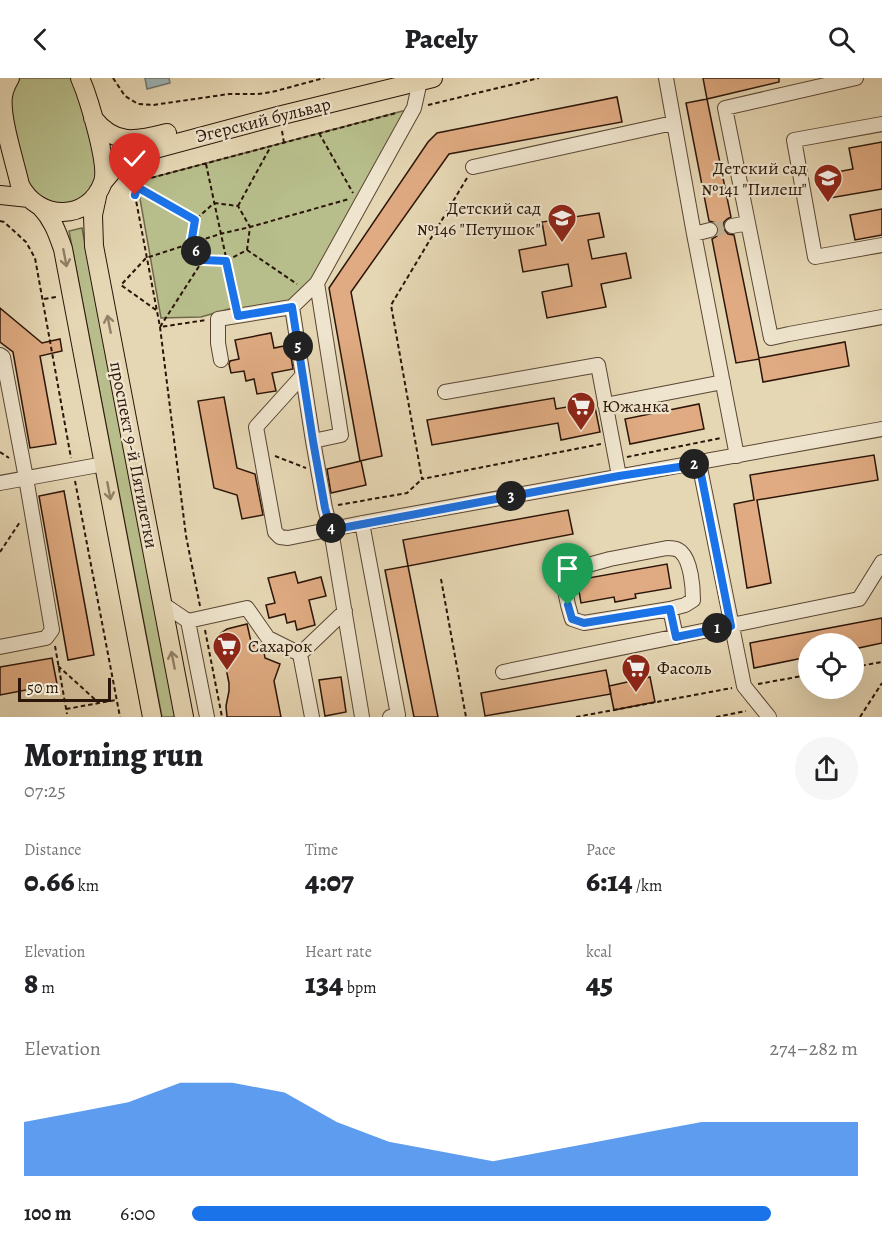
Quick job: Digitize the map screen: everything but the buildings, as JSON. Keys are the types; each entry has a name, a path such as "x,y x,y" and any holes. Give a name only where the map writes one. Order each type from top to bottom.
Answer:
{"main road":[{"name":"проспект 9-й Пятилетки","path":"80,78 104,162 93,215 94,246 184,717"},
{"name":"Эгерский бульвар","path":"93,118 99,126 114,137 143,138 383,78"},
{"name":"Эгерский бульвар","path":"35,202 50,211 71,212 82,208 90,201 118,164 127,158 149,150 426,79"},
{"name":"проспект 9-й Пятилетки","path":"6,85 3,110 20,184 24,192 50,217 63,249 153,717"},
{"path":"0,161 8,132"},
{"path":"0,195 35,202"}],"lane":[{"path":"666,78 737,456"},
{"path":"854,78 724,108 771,339 882,317"},
{"path":"221,360 218,319 292,307 313,287 414,108 426,79"},
{"path":"473,167 673,123"},
{"path":"882,124 794,140 815,257 882,245"},
{"path":"732,226 748,223"},
{"path":"694,234 710,230"},
{"path":"313,287 341,435 313,441"},
{"path":"292,307 318,472 331,530 362,717"},
{"path":"0,355 3,357 26,478 52,630 46,638 0,647"},
{"path":"445,392 598,365 619,476"},
{"path":"302,376 256,427 275,532 280,537 288,538 882,429"},
{"path":"605,405 723,382"},
{"path":"0,483 104,464"},
{"path":"699,464 744,686 765,712"},
{"path":"362,523 398,716 390,717"},
{"path":"675,548 687,561 693,600 686,605 670,609 584,623 572,619 562,576 566,571 610,559 675,548"},
{"path":"503,672 859,599 882,562"},
{"path":"163,604 188,621 207,717"},
{"path":"188,621 248,608 268,638 300,654"},
{"path":"670,609 676,637"},
{"path":"300,654 345,611"},
{"path":"300,654 312,717"}],"path":[{"path":"113,78 125,96 138,104 153,105 229,94 272,92 324,78"},
{"path":"222,717 186,536 160,327 135,195 137,187 143,180 414,108 539,78"},
{"path":"272,92 273,98"},
{"path":"280,122 284,143"},
{"path":"157,311 119,286 146,258 220,234 356,197 319,133"},
{"path":"238,206 271,146"},
{"path":"206,164 238,316"},
{"path":"422,479 391,305 473,167"},
{"path":"137,187 195,220"},
{"path":"214,202 238,206"},
{"path":"203,260 191,244 195,220 214,202"},
{"path":"238,206 250,227 248,250"},
{"path":"248,250 313,287"},
{"path":"203,260 226,261 248,250"},
{"path":"160,327 203,260"},
{"path":"43,299 58,297"},
{"path":"160,327 218,319"},
{"path":"616,459 733,435"},
{"path":"325,508 407,493 422,479 612,441"},
{"path":"261,451 318,472"},
{"path":"0,552 31,507"},
{"path":"441,579 466,717"},
{"path":"52,630 67,714"},
{"path":"864,665 882,662"},
{"path":"58,666 99,703"},
{"path":"576,717 798,677"},
{"path":"860,717 882,683"},
{"path":"66,709 117,700"},
{"path":"716,717 765,712"}],"green space":[{"path":"20,78 71,78 75,82 99,166 96,179 89,191 72,203 59,204 48,201 27,182 9,101 14,85"},
{"path":"414,108 317,283 292,307 238,316 236,307 201,317 161,318 139,193 141,189 137,187 143,180"},
{"path":"82,228 176,717 162,717 69,231"}],"water":[{"path":"145,78 169,78 170,83 147,89"}],"tunnel":[{"path":"710,230 732,226"}],"place":[{"name":"Детский сад №141 \"Пилеш\"","path":"828,204"},
{"name":"Детский сад №146 \"Петушок\"","path":"562,244"},
{"name":"Южанка","path":"581,432"},
{"name":"Сахарок","path":"227,672"},
{"name":"Фасоль","path":"636,694"}],"route":[{"path":"135,195 137,187 195,220 191,244 203,260 226,261 238,316 292,307 313,441 331,530 619,476 699,464 731,626 676,637 670,609 584,623 572,619 568,605"}]}
